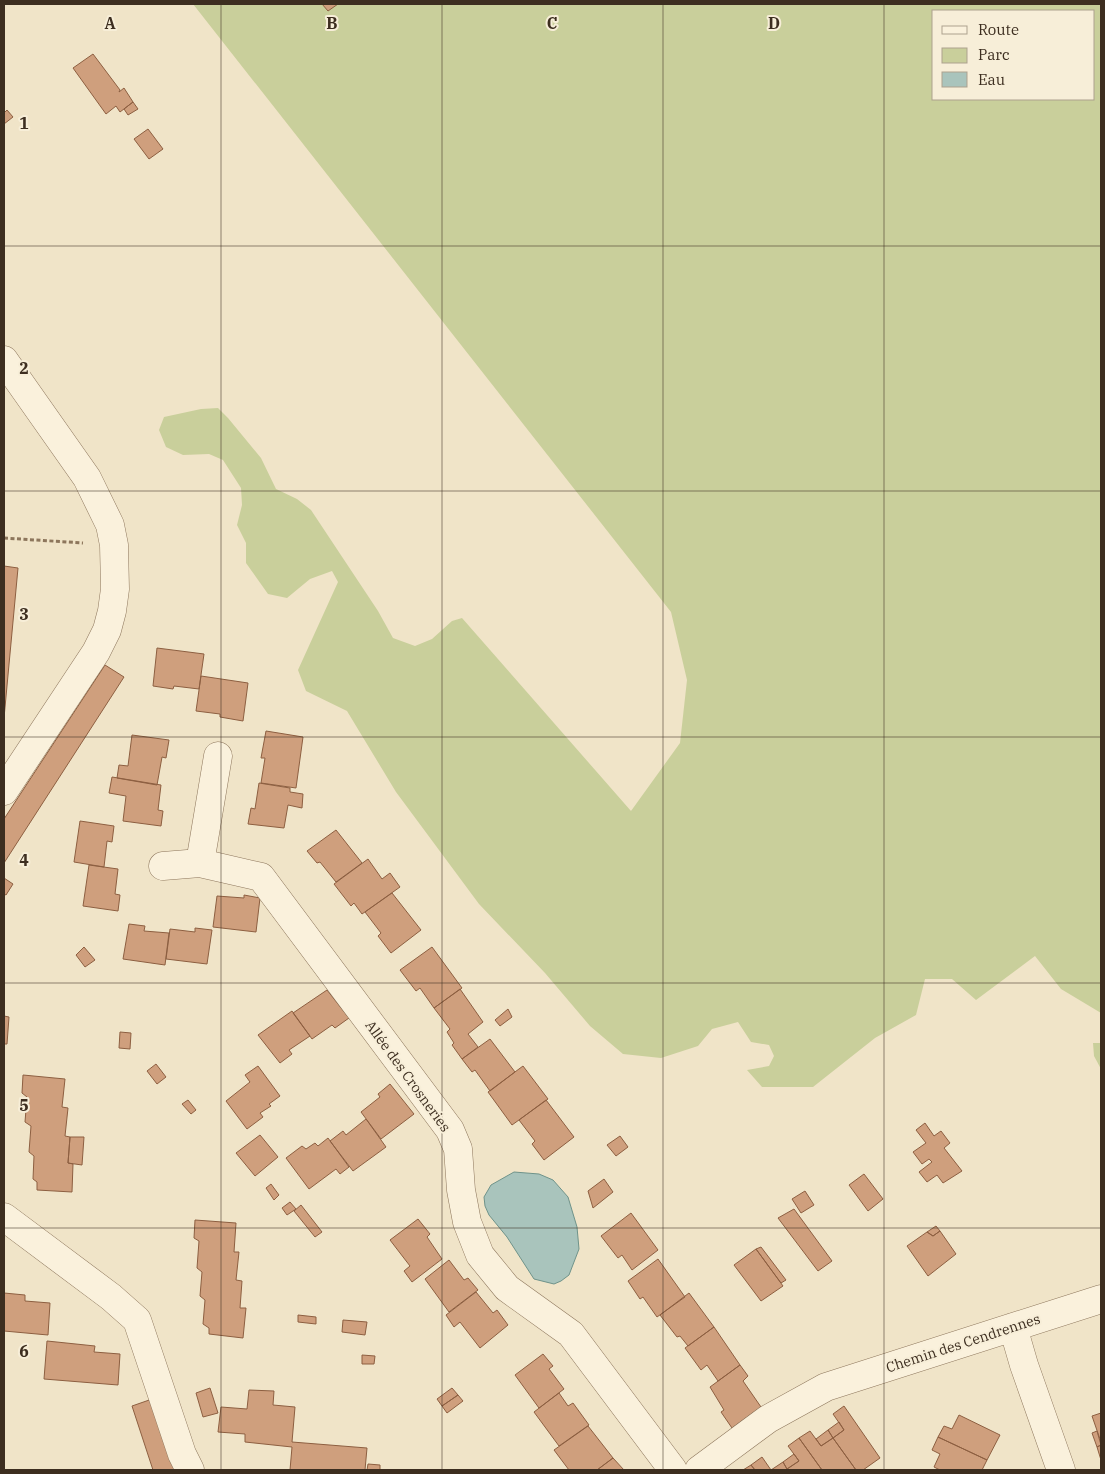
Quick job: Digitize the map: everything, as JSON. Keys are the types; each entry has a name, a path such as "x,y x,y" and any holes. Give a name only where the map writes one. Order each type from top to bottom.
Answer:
{"street":[{"path":"4,360 87,478 110,526 114,545 115,588 107,630 96,652 4,790"},
{"path":"200,863 218,756"},
{"name":"Allée des Crosneries","path":"163,866 200,863 261,877 450,1130 458,1149 460,1190 467,1222 480,1255 507,1288 571,1334 673,1470"},
{"path":"4,1217 111,1297 137,1320 182,1454 190,1470"},
{"name":"Chemin des Cendrennes","path":"699,1470 768,1420 826,1387 1101,1299"},
{"path":"1013,1327 1024,1365 1061,1470"}],"path":[{"path":"4,538 114,545"}],"green space":[{"path":"193,4 1101,4 1101,1013 1061,989 1035,956 976,1000 952,979 925,979 916,1015 875,1038 813,1087 762,1087 747,1070 769,1066 774,1056 769,1045 751,1042 738,1022 712,1029 698,1046 661,1058 623,1054 590,1026 545,973 479,904 396,792 347,711 306,691 298,670 338,582 332,571 310,579 287,598 268,594 246,563 246,543 237,525 242,505 241,488 223,460 209,454 183,455 166,447 159,430 164,417 201,409 218,408 261,458 276,489 297,499 311,510 378,611 393,638 415,646 432,639 452,621 462,618 631,811 680,743 687,680 671,612"},
{"path":"1093,1043 1101,1043 1101,1069 1094,1056"}],"water":[{"path":"514,1172 539,1174 553,1180 568,1197 577,1227 579,1249 569,1275 554,1284 534,1279 507,1237 489,1215 485,1206 484,1197 491,1185"}],"building":[{"path":"322,4 338,4 328,11"},
{"path":"93,54 120,90 119,92 124,88 133,102 120,112 116,106 106,114 73,68"},
{"path":"133,102 138,109 128,115 124,109"},
{"path":"7,110 13,117 4,124 4,113"},
{"path":"148,129 163,149 149,159 134,139"},
{"path":"4,566 18,568 4,718"},
{"path":"157,648 204,654 199,689 174,686 173,689 153,686"},
{"path":"105,665 124,677 4,863 4,819"},
{"path":"201,676 248,683 243,721 220,717 220,714 196,711"},
{"path":"266,731 303,737 296,788 261,783 265,758 261,758"},
{"path":"132,735 169,740 166,758 162,757 157,785 117,778 119,765 128,766"},
{"path":"112,777 161,785 158,810 163,811 161,826 123,821 126,796 109,793"},
{"path":"259,783 290,788 290,792 303,794 302,808 288,805 284,828 248,824 251,808 255,809"},
{"path":"80,821 114,826 112,842 107,841 104,867 74,862"},
{"path":"336,830 362,863 336,882 320,862 317,863 307,851"},
{"path":"368,859 382,879 390,873 400,887 362,914 354,903 351,906 334,884"},
{"path":"89,865 118,869 115,894 120,895 118,911 83,906"},
{"path":"4,878 13,884 6,895 4,894"},
{"path":"392,893 421,930 391,953 378,936 381,933 365,912"},
{"path":"244,895 260,898 256,932 213,927 217,896 244,898"},
{"path":"129,924 145,926 144,931 169,933 165,965 123,959"},
{"path":"195,928 212,930 207,964 166,959 170,929 195,932"},
{"path":"84,947 95,960 85,967 76,955"},
{"path":"432,947 462,988 434,1008 420,988 416,991 400,970"},
{"path":"460,989 483,1022 468,1034 478,1047 462,1059 452,1045 454,1043 447,1032 450,1029 434,1008"},
{"path":"327,990 349,1018 335,1028 332,1025 312,1039 293,1013"},
{"path":"508,1009 512,1017 500,1026 495,1020"},
{"path":"292,1011 310,1036 289,1050 292,1054 280,1063 258,1035"},
{"path":"4,1016 9,1017 7,1044 4,1044"},
{"path":"120,1032 131,1033 130,1049 119,1048"},
{"path":"490,1039 515,1072 490,1091 475,1070 472,1072 462,1059"},
{"path":"156,1064 166,1077 157,1084 147,1071"},
{"path":"258,1066 280,1096 269,1104 271,1106 260,1113 263,1117 247,1129 226,1101 250,1082 245,1075"},
{"path":"523,1066 548,1099 512,1125 488,1092"},
{"path":"23,1075 65,1079 62,1107 68,1108 65,1136 70,1137 68,1163 73,1164 72,1192 37,1190 37,1182 33,1179 34,1156 29,1152 31,1126 25,1122 27,1097 22,1093"},
{"path":"390,1084 414,1114 381,1139 361,1112 380,1097 378,1094"},
{"path":"188,1100 196,1110 191,1114 182,1104"},
{"path":"546,1100 574,1137 544,1160 532,1144 535,1141 519,1120"},
{"path":"366,1119 386,1147 353,1171 330,1141 343,1131 346,1135"},
{"path":"925,1123 934,1136 941,1131 950,1143 944,1148 962,1171 943,1183 937,1175 927,1182 919,1172 932,1162 929,1159 922,1164 913,1152 926,1143 916,1130"},
{"path":"260,1135 278,1157 255,1176 236,1153"},
{"path":"620,1136 628,1147 616,1156 607,1145"},
{"path":"70,1137 84,1137 82,1165 68,1163"},
{"path":"328,1138 349,1167 340,1174 336,1169 309,1189 286,1158 302,1146 306,1149 315,1143 318,1146"},
{"path":"864,1174 883,1199 868,1211 849,1185"},
{"path":"604,1179 613,1192 593,1208 588,1191"},
{"path":"271,1184 279,1195 274,1200 266,1188"},
{"path":"805,1191 814,1205 801,1213 792,1199"},
{"path":"290,1202 296,1209 287,1215 282,1208"},
{"path":"301,1205 322,1232 315,1237 294,1211"},
{"path":"794,1209 832,1261 818,1271 778,1218"},
{"path":"631,1213 658,1250 632,1270 622,1255 618,1258 601,1236"},
{"path":"418,1219 430,1234 427,1237 442,1259 412,1282 404,1271 410,1266 390,1240"},
{"path":"195,1220 236,1223 234,1252 239,1252 236,1280 242,1281 240,1308 246,1308 243,1338 209,1334 209,1328 203,1324 205,1300 200,1296 202,1272 197,1268 199,1241 194,1238"},
{"path":"936,1226 940,1231 933,1236 927,1232"},
{"path":"940,1231 956,1254 928,1276 907,1246 927,1232 933,1236"},
{"path":"761,1247 786,1280 781,1283 756,1249"},
{"path":"756,1249 783,1286 761,1301 734,1265"},
{"path":"658,1259 685,1297 657,1317 643,1297 640,1299 628,1281"},
{"path":"449,1260 464,1280 468,1278 478,1290 449,1312 425,1279"},
{"path":"476,1292 493,1313 497,1310 508,1325 480,1348 460,1322 454,1327 446,1315"},
{"path":"4,1293 25,1295 25,1301 50,1303 48,1335 4,1331"},
{"path":"689,1293 714,1327 688,1346 680,1336 677,1337 660,1315"},
{"path":"298,1315 316,1317 316,1324 298,1322"},
{"path":"343,1320 367,1322 365,1335 342,1332"},
{"path":"714,1327 740,1365 718,1381 707,1365 701,1370 685,1348"},
{"path":"47,1341 95,1346 94,1352 120,1354 118,1385 44,1379"},
{"path":"543,1354 553,1366 549,1369 564,1389 539,1408 515,1375"},
{"path":"362,1355 375,1356 374,1364 362,1364"},
{"path":"740,1365 748,1376 743,1381 761,1407 732,1428 721,1412 724,1410 710,1387"},
{"path":"210,1388 218,1413 203,1417 196,1393"},
{"path":"452,1388 458,1395 442,1406 437,1399"},
{"path":"249,1390 274,1391 273,1405 295,1407 292,1442 367,1448 365,1470 290,1470 292,1447 245,1442 245,1434 218,1432 221,1407 247,1409"},
{"path":"559,1393 568,1406 573,1403 589,1425 559,1446 534,1412"},
{"path":"458,1395 463,1401 447,1413 442,1406"},
{"path":"155,1398 178,1470 153,1470 132,1406"},
{"path":"844,1406 880,1458 863,1470 856,1470 833,1438 844,1430 833,1414"},
{"path":"1101,1413 1101,1442 1092,1416"},
{"path":"959,1415 1000,1435 987,1460 938,1437 944,1426 952,1429"},
{"path":"839,1422 844,1430 833,1438 828,1430"},
{"path":"588,1426 613,1458 597,1470 569,1470 554,1450"},
{"path":"828,1430 833,1438 821,1446 816,1439"},
{"path":"810,1431 821,1446 833,1438 856,1470 822,1470 799,1438"},
{"path":"1097,1431 1101,1445 1097,1447 1092,1433"},
{"path":"938,1437 987,1460 982,1470 940,1470 934,1467 940,1454 932,1450"},
{"path":"799,1438 822,1470 787,1469 799,1461 788,1446"},
{"path":"1101,1445 1101,1460 1097,1447"},
{"path":"794,1454 799,1461 787,1469 783,1462"},
{"path":"762,1457 771,1470 755,1470 751,1465"},
{"path":"613,1458 624,1470 597,1470"},
{"path":"783,1462 786,1470 771,1470"},
{"path":"368,1464 380,1465 380,1470 367,1470"},
{"path":"751,1465 755,1470 743,1470"}]}
